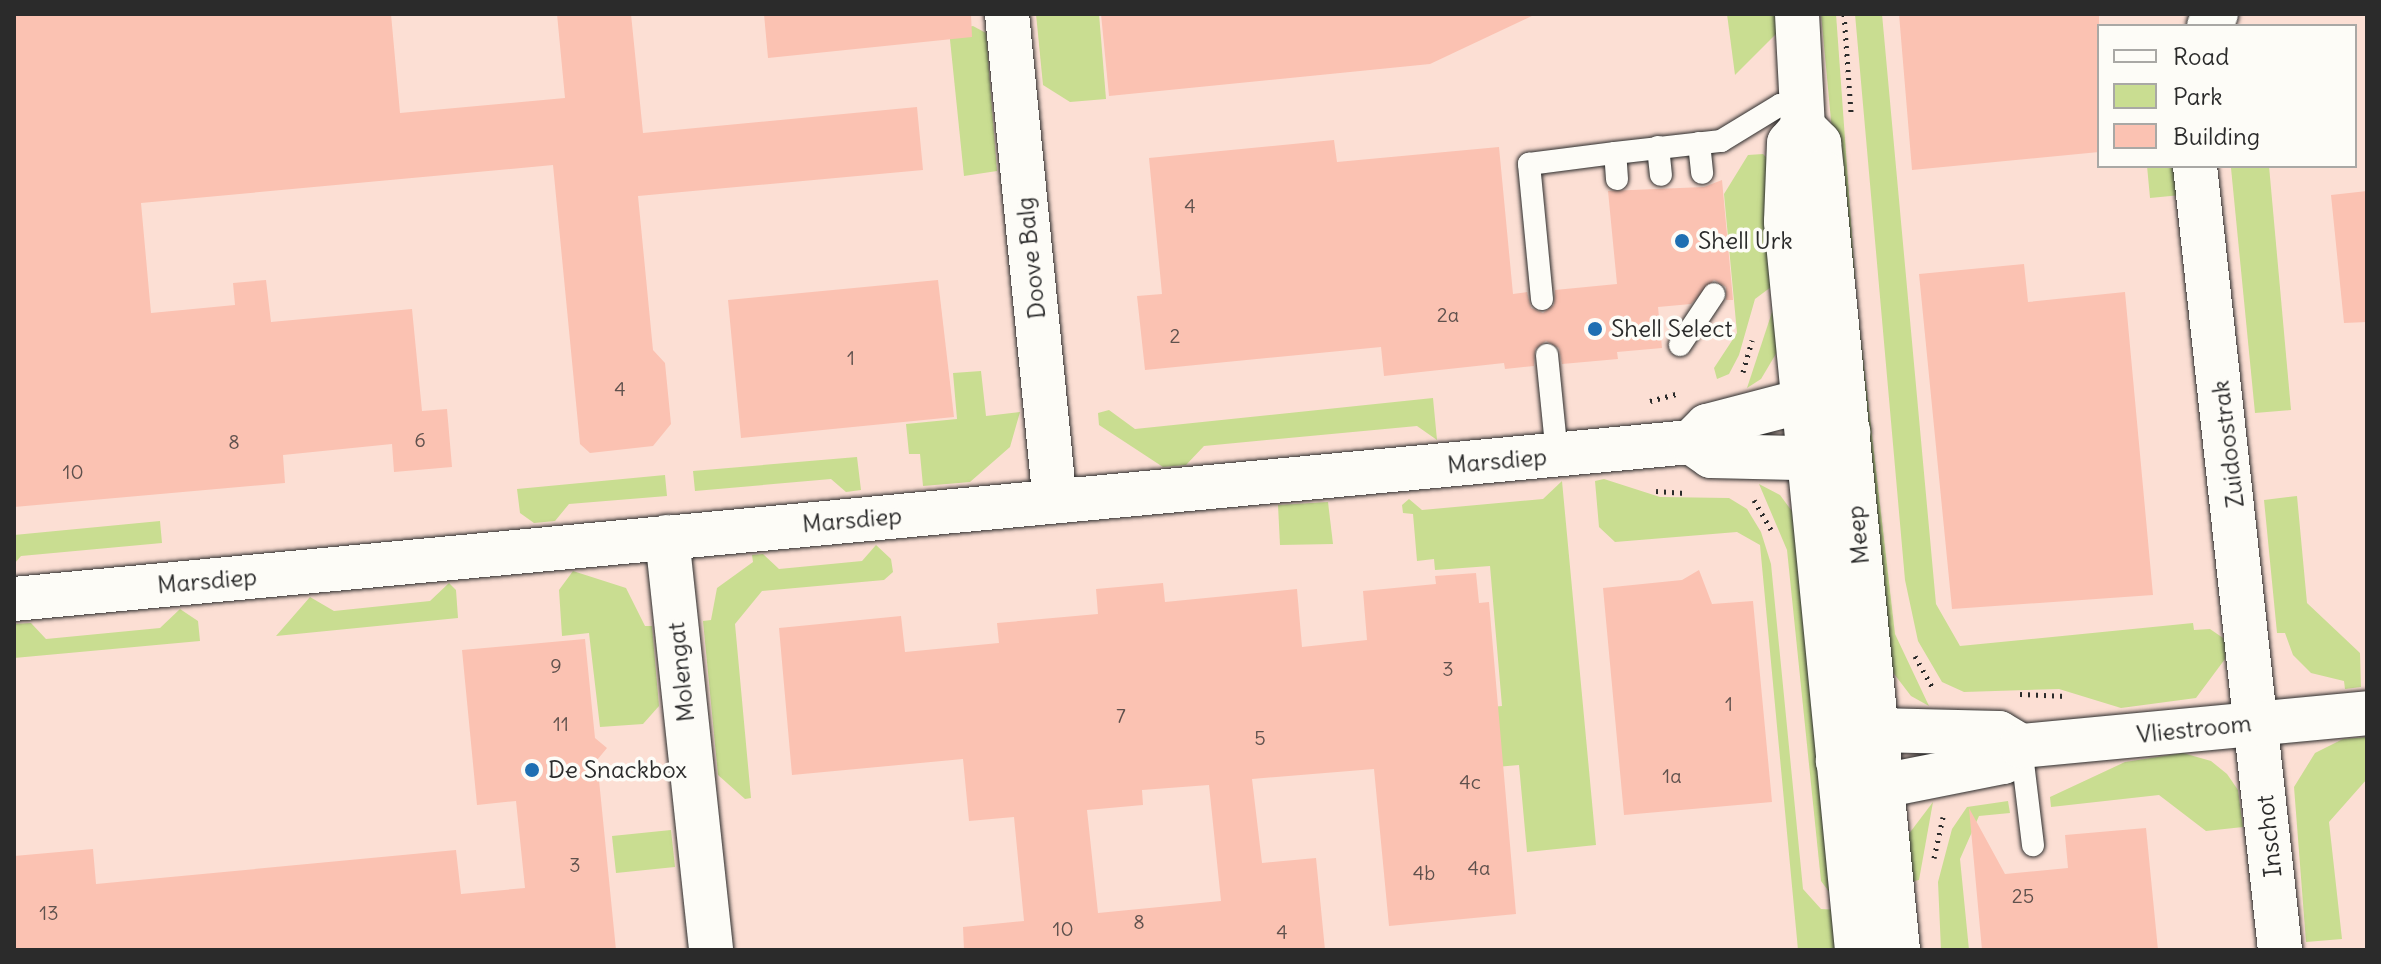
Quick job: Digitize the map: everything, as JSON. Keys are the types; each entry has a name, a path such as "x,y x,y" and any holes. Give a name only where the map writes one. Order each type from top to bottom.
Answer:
{"street":[{"name":"Doove Balg","path":"1007,14 1055,501"},
{"name":"Meep","path":"1797,14 1803,115 1819,143 1898,950"},
{"name":"Meep","path":"1803,115 1789,143 1786,222 1857,950"},
{"name":"Zuidoostrak","path":"2195,168 2258,723"},
{"name":"Marsdiep","path":"14,599 1691,442 1707,426 1803,403"},
{"path":"1803,403 1848,432 1809,456"},
{"name":"Marsdiep","path":"1691,442 1711,456 1809,456"},
{"name":"Molengat","path":"667,537 711,950"},
{"name":"Vliestroom","path":"1882,786 2003,762 2021,746 2367,713"},
{"name":"Inschot","path":"2258,723 2280,950"},
{"path":"1876,730 1838,761 1882,786"},
{"name":"Vliestroom","path":"1876,730 1999,733 2021,746"}],"lane":[{"path":"1542,299 1529,164 1721,141 1780,105 1803,115"},
{"path":"1699,143 1702,173"},
{"path":"1658,147 1661,175"},
{"path":"1615,153 1617,179"},
{"path":"1680,345 1714,294"},
{"path":"1547,355 1557,455"},
{"path":"2021,746 2033,845"}],"shaded area":[{"path":"14,14 2367,14 2367,950 14,950"}],"green space":[{"path":"1036,14 1099,14 1106,99 1070,102 1043,85"},
{"path":"1727,14 1776,14 1776,34 1735,75"},
{"path":"1821,14 1836,14 1855,278 1846,279"},
{"path":"1855,14 1882,14 1936,604 1960,646 2193,623 2194,630 2210,629 2226,640 2225,659 2196,698 2121,708 2059,689 1964,692 1942,682 1918,641 1905,580"},
{"path":"973,26 986,33 997,171 964,176 949,30"},
{"path":"1763,154 1770,161 1771,287 1755,299 1739,355 1729,374 1717,379 1714,368 1737,333 1724,194 1748,155"},
{"path":"2147,168 2178,168 2181,195 2150,198"},
{"path":"2231,168 2269,168 2291,410 2255,413"},
{"path":"1856,297 1895,634 1929,706 1911,696 1888,666 1848,298"},
{"path":"1774,306 1780,347 1761,379 1747,388"},
{"path":"981,371 986,416 1020,412 1010,447 970,482 923,486 920,454 909,454 906,424 957,419 953,373"},
{"path":"1433,398 1437,440 1417,426 1204,446 1186,465 1163,467 1099,425 1098,413 1109,410 1135,429"},
{"path":"857,457 861,490 846,492 831,479 695,491 693,471"},
{"path":"665,475 667,496 569,504 555,521 534,523 520,513 517,489"},
{"path":"1604,479 1660,497 1729,498 1747,509 1761,532 1771,564 1803,889 1821,909 1842,910 1846,950 1798,950 1760,545 1737,532 1615,542 1599,527 1595,481"},
{"path":"1562,481 1596,845 1527,852 1519,765 1392,776 1401,715 1502,706 1490,566 1435,570 1434,559 1417,561 1413,514 1403,513 1402,505 1409,499 1422,510 1543,499"},
{"path":"1759,484 1780,495 1797,518 1830,893 1821,881 1787,550"},
{"path":"2297,496 2307,603 2360,653 2361,687 2345,689 2344,681 2311,673 2293,655 2285,633 2277,633 2264,500"},
{"path":"1328,502 1333,544 1280,545 1278,505"},
{"path":"160,521 162,543 21,556 14,564 14,535"},
{"path":"876,545 891,559 893,572 884,580 762,591 735,624 751,798 745,799 718,775 703,621 711,620 717,588 753,562 752,555 763,554 779,569 862,561"},
{"path":"573,571 626,588 645,626 652,626 659,706 643,724 600,727 589,633 562,636 559,590"},
{"path":"449,583 456,590 458,618 276,636 310,597 334,611 430,601"},
{"path":"180,609 198,621 200,641 14,658 14,624 31,623 46,639 160,628"},
{"path":"2367,737 2367,779 2329,822 2342,939 2306,942 2294,787 2315,753 2343,739"},
{"path":"2183,753 2211,761 2227,774 2238,790 2243,827 2206,831 2159,795 2051,807 2050,797 2125,762"},
{"path":"2008,801 2010,813 1979,816 1960,859 1969,950 1941,950 1938,882 1952,829 1967,807"},
{"path":"1933,802 1919,880 1905,883 1908,835"},
{"path":"671,830 675,867 616,873 612,836"}],"building":[{"path":"14,14 391,14 400,113 565,98 557,14 631,14 643,133 917,107 923,170 638,196 653,350 665,363 671,424 653,446 590,453 580,444 553,165 141,203 151,313 235,305 233,283 266,280 271,322 412,309 422,411 447,409 452,467 394,472 392,444 283,455 285,483 14,507"},
{"path":"764,14 971,14 972,37 768,58"},
{"path":"1101,14 1536,14 1430,64 1109,96"},
{"path":"1899,14 2099,14 2097,152 1912,170"},
{"path":"1334,140 1337,162 1499,147 1513,294 1527,292 1531,308 1543,313 1554,305 1555,290 1617,284 1608,191 1704,187 1722,180 1733,300 1726,300 1726,287 1714,280 1691,304 1658,307 1662,348 1617,352 1618,359 1562,364 1559,348 1546,341 1535,349 1534,366 1505,369 1504,363 1384,376 1381,347 1145,370 1137,296 1162,294 1149,158"},
{"path":"2367,191 2367,322 2344,323 2331,195"},
{"path":"2024,264 2028,302 2125,292 2153,595 1952,609 1919,274"},
{"path":"938,280 954,417 741,438 728,300"},
{"path":"1699,570 1712,604 1753,601 1772,802 1624,815 1603,588 1682,580"},
{"path":"1476,573 1479,603 1489,602 1516,914 1389,926 1374,769 1252,779 1262,863 1316,858 1325,950 964,950 963,927 1024,921 1014,817 969,821 963,759 792,775 779,628 901,616 905,652 999,643 997,623 1098,614 1096,589 1163,583 1165,602 1297,589 1302,647 1367,640 1363,591 1436,584 1435,576","holes":["1209,785 1221,901 1098,913 1087,810 1143,805 1142,790"]},
{"path":"585,639 595,738 607,748 597,760 616,950 14,950 14,856 93,849 96,884 456,850 461,894 525,888 516,801 477,805 462,650"},
{"path":"1969,808 2005,874 2068,868 2065,835 2146,828 2158,950 1982,950"}],"place":[{"name":"Shell Urk","path":"1682,241"},
{"name":"Shell Select","path":"1595,329"},
{"name":"De Snackbox","path":"532,770"}]}
